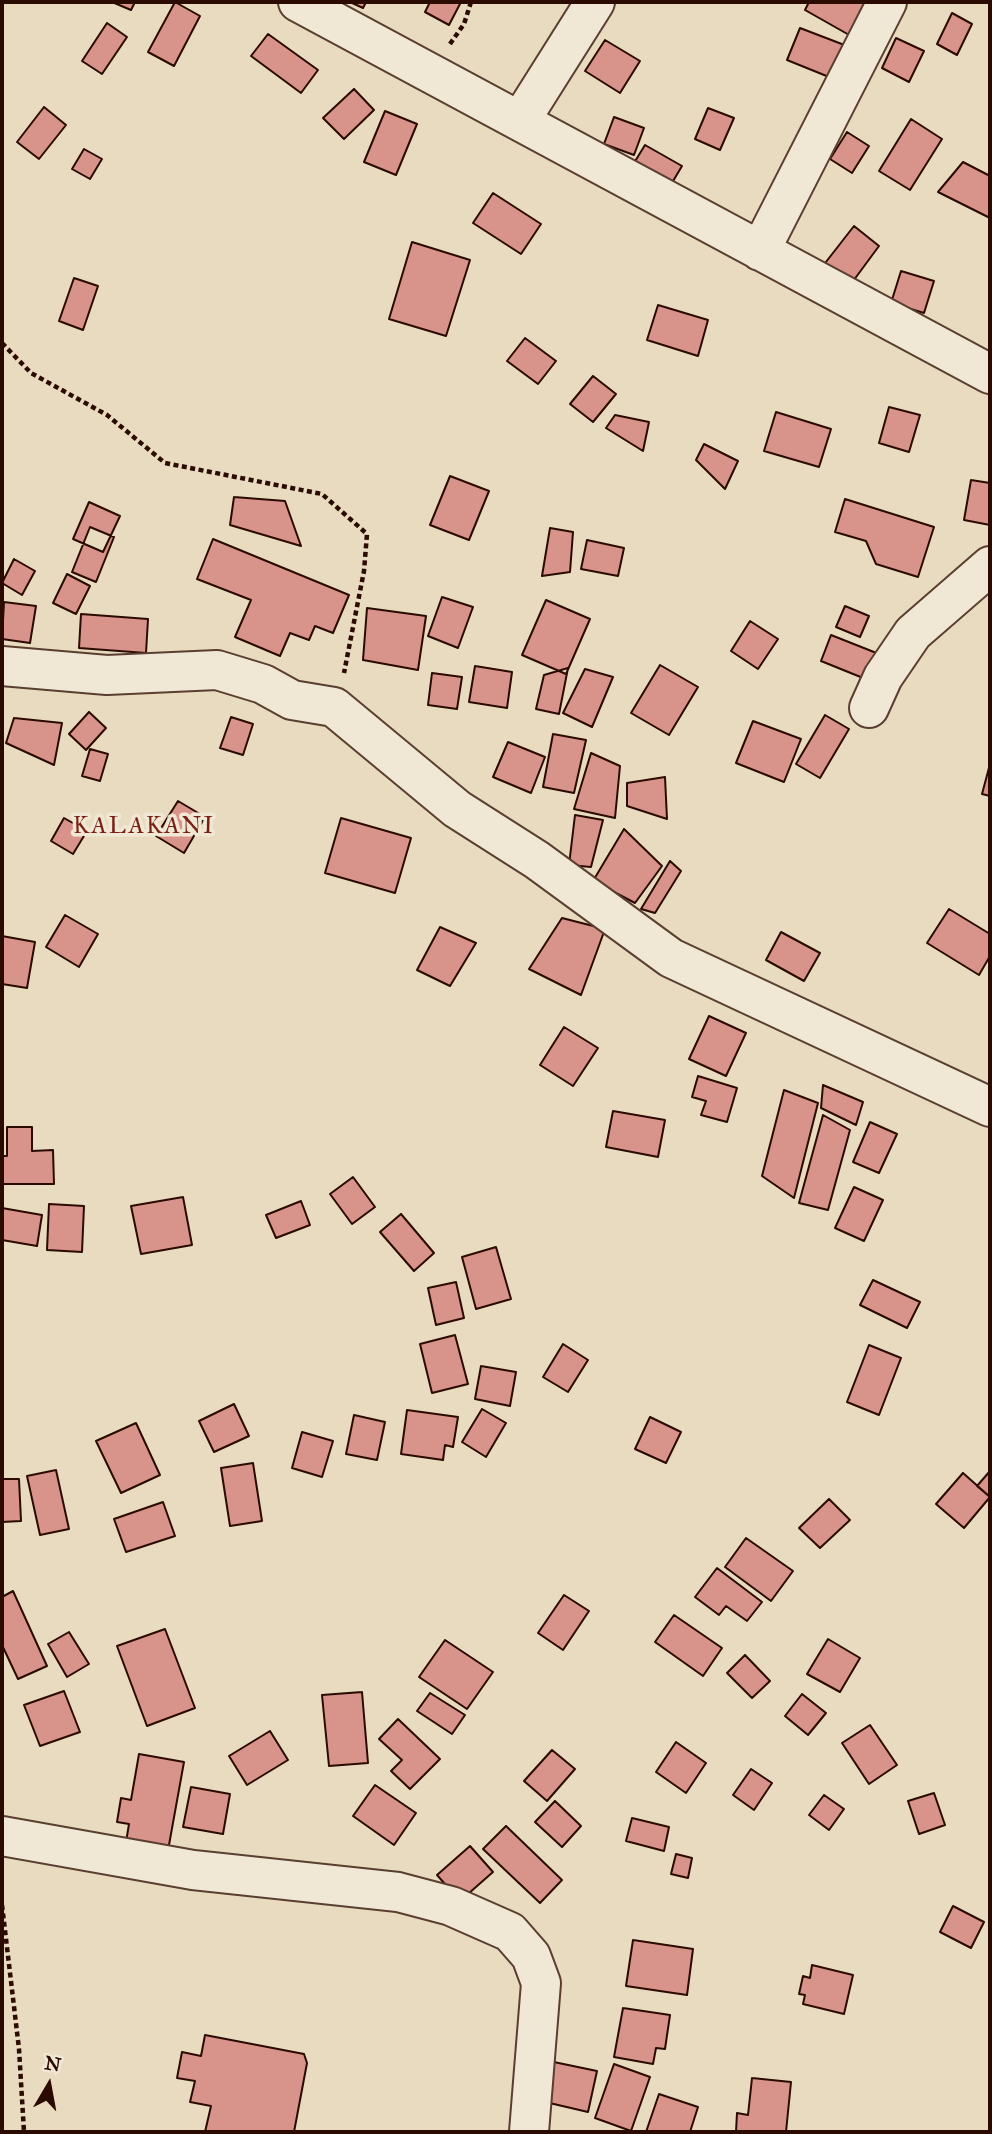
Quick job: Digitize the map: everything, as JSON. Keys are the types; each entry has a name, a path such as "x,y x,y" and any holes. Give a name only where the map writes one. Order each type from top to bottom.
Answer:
{"street":[{"path":"298,2 990,374"},
{"path":"520,121 595,2"},
{"path":"760,251 887,2"},
{"path":"869,708 883,677 913,633 990,565"},
{"path":"2,666 107,675 217,670 262,684 292,700 334,708 457,809 537,860 671,958 990,1107"},
{"path":"2,1836 193,1870 398,1892 450,1906 510,1932 531,1956 541,1983 529,2132"}],"path":[{"path":"430,73 464,24 471,2"},
{"path":"2,343 31,373 107,415 165,463 322,494 367,534 346,668 334,708"},
{"path":"2,1905 19,2049 24,2132"}],"building":[{"path":"112,2 135,2 131,10"},
{"path":"175,2 200,16 174,66 148,52"},
{"path":"350,2 366,2 363,8"},
{"path":"430,2 461,2 449,25 425,12"},
{"path":"809,2 865,2 876,8 858,40 805,10"},
{"path":"952,13 972,24 957,55 937,44"},
{"path":"107,23 127,37 102,74 82,61"},
{"path":"800,28 847,46 834,79 787,60"},
{"path":"268,34 318,70 301,93 251,56"},
{"path":"896,38 924,51 909,82 882,68"},
{"path":"605,40 640,61 620,93 585,71"},
{"path":"354,89 374,110 344,139 323,118"},
{"path":"44,107 66,125 39,159 17,142"},
{"path":"708,108 734,118 720,150 695,139"},
{"path":"385,111 417,124 396,175 364,162"},
{"path":"614,117 644,128 634,155 604,144"},
{"path":"911,119 942,139 910,190 879,171"},
{"path":"847,132 869,146 852,173 830,159"},
{"path":"645,145 682,166 663,198 626,176"},
{"path":"84,149 102,159 90,179 72,169"},
{"path":"963,162 990,176 990,218 938,192"},
{"path":"493,193 541,224 521,254 473,223"},
{"path":"854,226 879,246 848,288 822,267"},
{"path":"412,242 470,260 446,336 389,319"},
{"path":"901,271 934,281 924,313 891,303"},
{"path":"74,278 98,286 83,330 59,321"},
{"path":"658,305 708,320 698,356 647,340"},
{"path":"525,338 556,361 538,384 507,361"},
{"path":"593,376 616,394 593,422 570,404"},
{"path":"889,407 920,415 909,452 879,443"},
{"path":"776,412 831,429 819,467 764,451"},
{"path":"615,415 649,422 643,451 606,428"},
{"path":"704,444 738,461 725,489 696,460"},
{"path":"450,476 489,491 469,540 430,525"},
{"path":"971,480 990,483 990,525 964,520"},
{"path":"234,497 285,501 301,546 230,525"},
{"path":"845,499 934,527 918,577 876,564 866,541 835,532"},
{"path":"89,502 120,516 103,552 73,539"},
{"path":"90,527 114,537 96,582 72,572"},
{"path":"550,528 573,532 570,572 542,576"},
{"path":"213,539 349,595 333,633 315,626 309,640 290,633 280,656 235,637 251,600 197,579"},
{"path":"587,540 624,548 618,576 581,569"},
{"path":"14,559 35,571 22,595 2,583"},
{"path":"67,574 90,586 76,614 53,603"},
{"path":"442,597 473,607 458,648 428,636"},
{"path":"546,600 590,619 566,674 522,655"},
{"path":"4,602 36,606 30,643 2,639"},
{"path":"845,606 869,616 860,637 836,627"},
{"path":"367,608 426,616 418,670 363,660"},
{"path":"81,614 148,619 146,653 79,648"},
{"path":"750,621 778,639 758,669 731,651"},
{"path":"831,635 879,654 868,680 821,661"},
{"path":"660,665 698,687 669,735 631,713"},
{"path":"475,666 512,672 507,708 469,702"},
{"path":"568,668 559,714 536,709 544,675"},
{"path":"585,669 613,677 592,727 563,713"},
{"path":"432,673 462,677 457,709 428,705"},
{"path":"89,712 106,728 86,750 69,734"},
{"path":"825,715 849,729 820,778 796,764"},
{"path":"231,717 253,724 243,755 220,748"},
{"path":"14,718 62,723 54,765 6,743"},
{"path":"753,721 801,739 784,782 736,763"},
{"path":"553,734 586,740 574,793 543,787"},
{"path":"508,742 545,757 531,793 493,777"},
{"path":"90,749 108,754 100,781 82,776"},
{"path":"591,753 620,766 615,818 574,809"},
{"path":"990,764 990,796 982,794"},
{"path":"665,777 667,819 627,806 627,783"},
{"path":"178,801 205,817 184,853 156,836"},
{"path":"575,815 603,820 591,867 569,865"},
{"path":"64,818 87,831 73,854 51,841"},
{"path":"341,818 411,838 395,893 325,873"},
{"path":"624,829 662,866 635,903 593,881"},
{"path":"670,861 681,871 655,913 641,909"},
{"path":"949,909 990,934 990,956 979,975 927,943"},
{"path":"65,915 98,934 79,967 46,947"},
{"path":"562,918 605,929 581,995 529,969"},
{"path":"440,927 476,943 450,986 417,970"},
{"path":"781,932 820,953 804,981 766,960"},
{"path":"2,936 35,942 27,988 2,984"},
{"path":"709,1016 746,1033 726,1076 689,1059"},
{"path":"564,1027 598,1048 573,1086 540,1065"},
{"path":"698,1076 737,1088 727,1122 701,1115 706,1101 692,1097"},
{"path":"823,1085 863,1102 856,1125 821,1108"},
{"path":"784,1090 818,1103 794,1198 762,1176"},
{"path":"613,1111 665,1120 658,1157 606,1147"},
{"path":"823,1115 850,1130 828,1210 799,1203"},
{"path":"870,1122 897,1134 879,1173 853,1162"},
{"path":"7,1127 32,1127 32,1151 53,1150 54,1184 2,1184 2,1156 7,1156"},
{"path":"353,1177 375,1207 352,1224 330,1194"},
{"path":"854,1187 883,1200 864,1241 835,1228"},
{"path":"183,1197 192,1245 141,1254 131,1206"},
{"path":"301,1201 310,1225 276,1238 266,1215"},
{"path":"49,1204 84,1206 82,1252 47,1250"},
{"path":"2,1208 42,1215 37,1246 2,1240"},
{"path":"401,1214 434,1253 414,1271 380,1232"},
{"path":"496,1247 511,1299 476,1309 462,1257"},
{"path":"873,1280 920,1302 907,1328 860,1305"},
{"path":"456,1282 464,1318 436,1325 428,1288"},
{"path":"455,1335 468,1384 432,1393 420,1344"},
{"path":"563,1344 588,1360 568,1392 543,1377"},
{"path":"869,1345 901,1358 879,1415 847,1402"},
{"path":"481,1366 516,1372 510,1406 475,1399"},
{"path":"234,1404 249,1436 214,1452 199,1421"},
{"path":"482,1409 506,1423 486,1457 462,1442"},
{"path":"407,1410 458,1417 453,1447 445,1445 443,1460 401,1454"},
{"path":"354,1415 385,1422 377,1460 346,1454"},
{"path":"650,1417 681,1432 666,1463 635,1449"},
{"path":"136,1423 160,1475 121,1493 96,1441"},
{"path":"302,1432 333,1441 322,1477 292,1468"},
{"path":"253,1463 262,1521 230,1526 221,1468"},
{"path":"56,1470 69,1529 40,1535 27,1476"},
{"path":"990,1471 990,1497 977,1486"},
{"path":"963,1473 990,1497 964,1528 936,1504"},
{"path":"2,1479 19,1479 21,1521 2,1522"},
{"path":"829,1499 850,1520 820,1548 799,1528"},
{"path":"163,1502 175,1536 126,1552 114,1519"},
{"path":"746,1538 793,1571 771,1601 725,1567"},
{"path":"717,1568 762,1602 747,1621 726,1606 719,1615 695,1597"},
{"path":"13,1591 47,1666 18,1679 2,1645 2,1597"},
{"path":"564,1595 589,1611 563,1650 538,1633"},
{"path":"674,1615 722,1648 703,1676 655,1642"},
{"path":"165,1629 195,1708 147,1726 117,1646"},
{"path":"69,1632 89,1664 67,1677 48,1644"},
{"path":"828,1639 860,1658 840,1692 807,1674"},
{"path":"445,1640 493,1672 467,1709 419,1677"},
{"path":"745,1655 770,1681 752,1698 727,1673"},
{"path":"64,1691 80,1732 40,1746 24,1705"},
{"path":"362,1692 368,1763 329,1766 322,1695"},
{"path":"430,1693 465,1715 452,1734 417,1711"},
{"path":"802,1694 826,1713 808,1735 785,1716"},
{"path":"398,1719 440,1759 410,1789 391,1771 402,1760 379,1739"},
{"path":"870,1725 897,1765 869,1784 842,1743"},
{"path":"270,1731 288,1760 247,1785 229,1756"},
{"path":"676,1742 706,1763 686,1793 656,1772"},
{"path":"552,1750 575,1769 547,1801 524,1781"},
{"path":"139,1754 184,1762 167,1856 125,1848 129,1824 117,1822 121,1798 131,1800"},
{"path":"751,1769 772,1783 754,1810 733,1795"},
{"path":"375,1785 416,1813 394,1845 353,1816"},
{"path":"191,1787 230,1794 223,1834 183,1827"},
{"path":"934,1793 945,1825 919,1834 908,1801"},
{"path":"824,1795 844,1809 829,1830 809,1815"},
{"path":"555,1801 581,1826 562,1847 535,1822"},
{"path":"632,1818 669,1827 664,1851 626,1841"},
{"path":"506,1826 562,1880 540,1903 483,1849"},
{"path":"470,1846 493,1872 460,1901 437,1875"},
{"path":"676,1854 692,1858 688,1878 671,1874"},
{"path":"953,1906 984,1922 971,1948 940,1932"},
{"path":"633,1940 693,1949 687,1995 626,1986"},
{"path":"812,1965 853,1975 844,2014 803,2004 805,1995 799,1994 803,1976 810,1978"},
{"path":"623,2008 670,2015 665,2049 656,2048 653,2064 614,2057"},
{"path":"205,2035 304,2054 307,2063 294,2132 205,2132 211,2106 190,2102 195,2081 177,2078 182,2052 201,2056"},
{"path":"549,2061 597,2071 588,2112 541,2101"},
{"path":"614,2064 650,2077 631,2131 595,2118"},
{"path":"752,2078 791,2082 786,2132 736,2132 737,2113 748,2115"},
{"path":"659,2094 698,2107 690,2132 646,2132"}],"district":[{"name":"KALAKANI","path":"144,827"}]}
